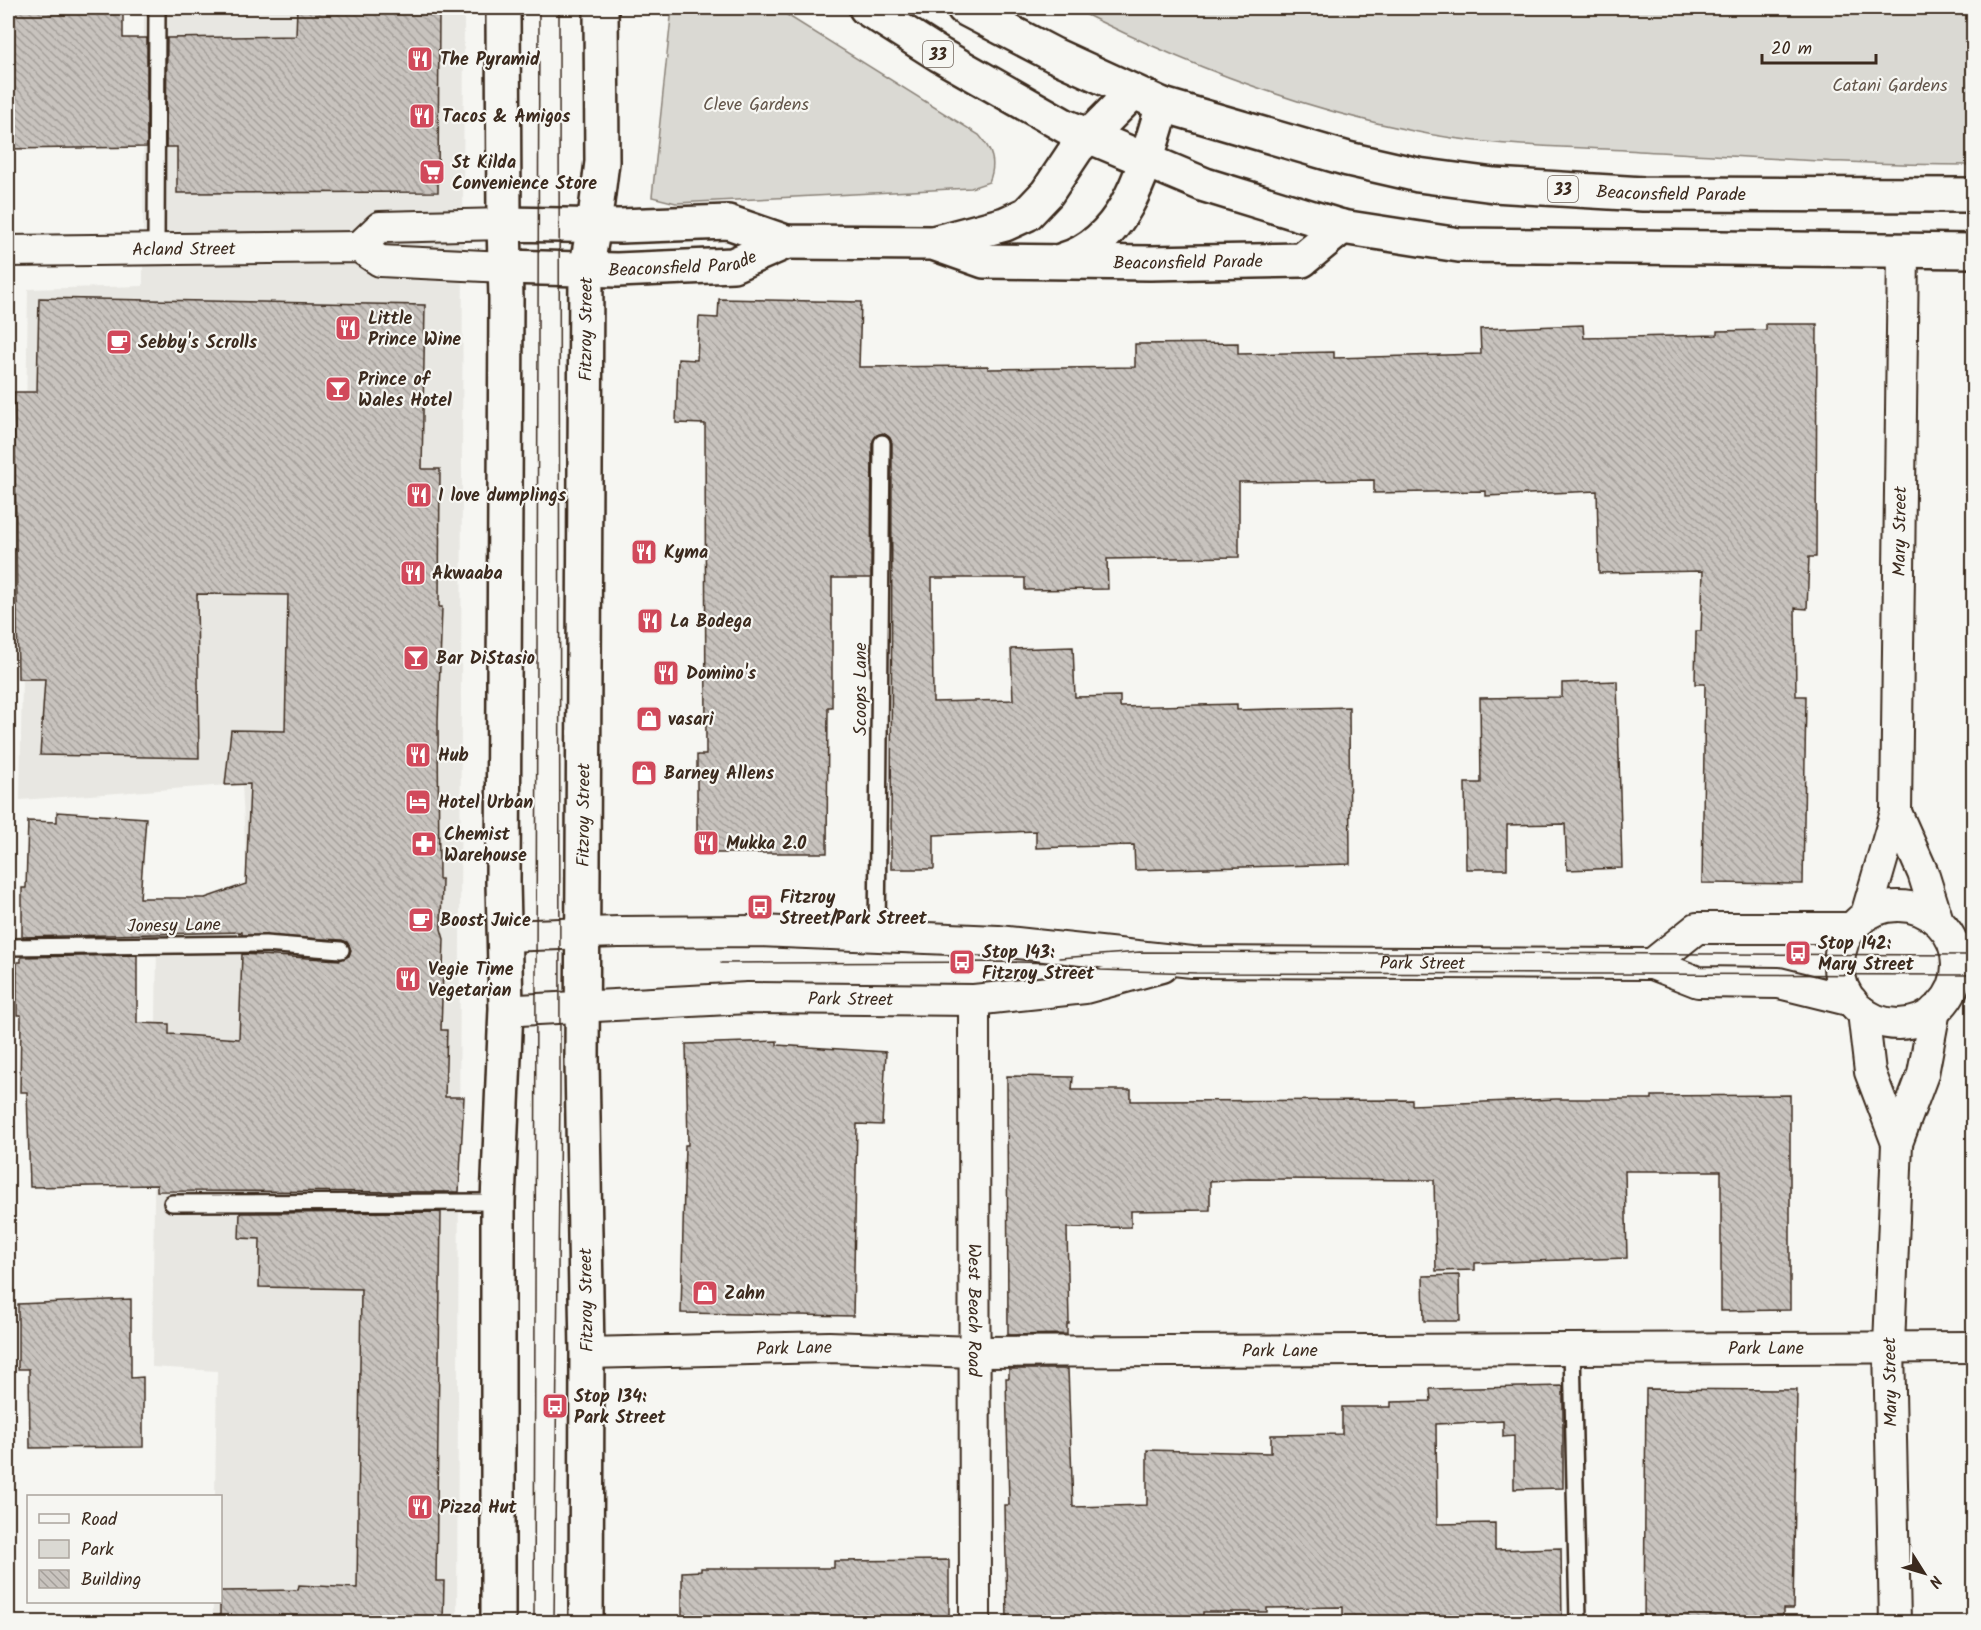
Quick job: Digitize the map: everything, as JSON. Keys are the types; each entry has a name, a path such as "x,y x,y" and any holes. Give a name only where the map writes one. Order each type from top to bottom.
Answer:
{"main road":[{"path":"498,1623 498,1202 506,1008 503,8"},
{"name":"Fitzroy Street","path":"586,1623 583,543 586,270 602,162 601,8"},
{"name":"33","path":"866,8 950,61 1087,136 1216,189 1342,227 1459,245 1974,251"},
{"name":"Beaconsfield Parade","path":"964,8 1054,56 1163,105 1348,159 1418,175 1494,185 1643,194 1974,195"},
{"name":"Beaconsfield Parade","path":"504,224 594,226 728,222 786,242 933,243 1005,224 1027,214 1041,201 1087,136 1133,92"},
{"name":"Beaconsfield Parade","path":"1058,261 1089,248 1108,232 1135,190 1163,105"},
{"name":"Beaconsfield Parade","path":"933,243 984,261 1302,260 1342,227"},
{"name":"Beaconsfield Parade","path":"505,267 586,270 733,265 786,242"}],"street":[{"path":"359,247 380,227 504,224"},
{"name":"Acland Street","path":"8,251 359,247 380,261 505,267"},
{"name":"Mary Street","path":"1859,922 1896,812 1903,251"},
{"name":"Mary Street","path":"1896,812 1923,873 1953,928"},
{"path":"1903,906 1922,911 1953,928 1957,965 1952,1003 1918,1020 1900,1024 1880,1021 1857,1007 1844,988 1839,960 1845,941 1859,922 1884,907 1903,906"},
{"path":"1652,964 1697,928 1859,922"},
{"name":"Park Street","path":"504,936 759,931 998,941 1192,962 1652,964 1698,982 1779,982 1857,1007"},
{"name":"Park Street","path":"506,1008 519,1010 748,998 974,999 1085,988 1160,967 1192,962"},
{"name":"West Beach Road","path":"974,999 975,1623"},
{"name":"Mary Street","path":"1895,1623 1889,1346 1897,1143 1952,1003"},
{"name":"Mary Street","path":"1857,1007 1870,1072 1897,1143"},
{"name":"Park Lane","path":"587,1353 829,1347 974,1352 1974,1347"}],"lane":[{"path":"156,249 158,8"},
{"name":"Scoops Lane","path":"877,935 882,443"},
{"name":"Jonesy Lane","path":"8,947 265,944 341,950"},
{"path":"172,1203 498,1202"},
{"path":"1572,1348 1578,1623"}],"shaded area":[{"path":"144,8 464,8 457,1622 213,1622 213,1603 222,1603 222,1495 215,1495 217,1371 152,1367 157,939 250,938 242,784 20,800 28,289 143,286"}],"green space":[{"name":"Cleve Gardens","path":"672,8 776,8 979,135 992,157 993,169 989,182 971,188 676,203 652,197"},
{"name":"Catani Gardens","path":"1073,8 1973,8 1973,165 1890,164 1526,145 1441,136 1369,121 1238,81 1154,47"}],"building":[{"path":"8,8 123,8 123,38 147,38 147,147 8,149"},
{"path":"297,8 439,8 438,192 177,193 177,147 166,147 167,38 296,36"},
{"path":"39,298 425,305 422,469 440,469 439,607 442,607 438,722 439,879 442,879 441,929 444,939 441,1030 447,1030 445,1097 464,1097 459,1192 157,1191 157,1185 30,1187 27,1092 20,1092 21,1015 17,1015 17,962 21,962 21,957 137,955 137,1023 169,1024 169,1034 239,1039 242,954 340,960 349,956 351,950 347,942 342,940 242,935 242,932 22,937 22,888 26,888 28,821 57,822 57,812 146,818 140,898 205,898 246,884 250,784 225,785 231,730 285,731 288,595 197,594 199,758 40,755 45,679 18,679 14,392 37,392"},
{"path":"719,299 861,302 859,367 988,366 988,369 1135,367 1135,344 1238,343 1238,354 1334,352 1334,358 1481,354 1480,329 1583,325 1584,338 1717,335 1717,331 1766,330 1766,324 1817,324 1816,557 1809,557 1807,609 1795,608 1796,696 1806,696 1803,884 1702,883 1705,684 1695,684 1696,631 1701,631 1703,571 1599,573 1597,491 1486,496 1486,491 1374,493 1374,480 1239,482 1239,557 1107,559 1108,589 1025,590 1025,578 932,578 933,702 1013,700 1011,649 1073,647 1075,697 1120,696 1120,707 1237,704 1237,710 1349,707 1350,864 1135,870 1134,845 1036,848 1036,831 934,835 934,869 891,869 892,443 890,438 883,433 877,435 872,443 871,578 832,578 832,707 828,707 827,853 697,853 697,755 706,755 705,424 676,423 678,359 697,360 699,317 718,318"},
{"path":"1617,681 1622,868 1567,870 1565,824 1507,825 1507,869 1466,869 1465,783 1481,783 1480,698 1562,697 1562,683"},
{"path":"777,1041 777,1045 886,1052 882,1125 857,1124 853,1316 681,1313 685,1145 688,1145 686,1044"},
{"path":"1007,1076 1073,1077 1072,1090 1131,1090 1131,1101 1412,1100 1412,1105 1556,1099 1652,1099 1652,1096 1790,1095 1790,1310 1721,1311 1721,1171 1625,1171 1627,1258 1475,1263 1475,1270 1436,1271 1434,1180 1249,1179 1210,1181 1210,1210 1131,1211 1131,1227 1067,1228 1069,1324 1067,1324 1067,1334 1008,1335"},
{"path":"441,1212 436,1581 444,1581 443,1623 220,1623 222,1591 298,1590 299,1585 357,1588 361,1289 259,1287 260,1239 239,1238 240,1213"},
{"path":"1459,1275 1460,1321 1424,1321 1423,1276"},
{"path":"131,1299 131,1378 143,1377 143,1447 30,1448 29,1369 18,1369 18,1304"},
{"path":"1009,1369 1068,1369 1073,1507 1147,1505 1147,1450 1271,1453 1271,1435 1342,1434 1342,1407 1391,1407 1391,1402 1431,1401 1430,1389 1563,1386 1563,1488 1514,1489 1514,1436 1503,1437 1503,1421 1436,1424 1437,1524 1495,1523 1495,1550 1561,1548 1562,1623 1343,1623 1343,1607 1267,1608 1267,1612 1203,1612 1203,1616 1142,1617 1142,1623 1111,1623 1111,1619 1007,1621 1005,1505 1009,1505 1006,1378 1009,1378"},
{"path":"1646,1389 1797,1390 1793,1609 1783,1609 1783,1623 1644,1623"},
{"path":"949,1560 949,1623 682,1623 682,1572 701,1571 701,1568 834,1568 834,1561"}],"tram line":[{"path":"534,1622 539,8"},
{"path":"554,1622 560,1094 559,8"},
{"path":"1059,958 1140,952 1974,955"},
{"path":"721,963 1017,962 1060,963 1101,970 1196,973 1974,975"}],"place":[{"name":"The Pyramid","path":"420,59"},
{"name":"Tacos & Amigos","path":"422,116"},
{"name":"St Kilda Convenience Store","path":"432,172"},
{"name":"Little Prince Wine","path":"348,328"},
{"name":"Sebby's Scrolls","path":"119,342"},
{"name":"Prince of Wales Hotel","path":"338,389"},
{"name":"I love dumplings","path":"419,495"},
{"name":"Kyma","path":"644,552"},
{"name":"Akwaaba","path":"413,573"},
{"name":"La Bodega","path":"650,621"},
{"name":"Bar DiStasio","path":"416,658"},
{"name":"Domino's","path":"666,673"},
{"name":"vasari","path":"649,719"},
{"name":"Hub","path":"418,755"},
{"name":"Barney Allens","path":"644,773"},
{"name":"Hotel Urban","path":"418,802"},
{"name":"Mukka 2.0","path":"706,843"},
{"name":"Chemist Warehouse","path":"424,844"},
{"name":"Fitzroy Street/Park Street","path":"760,907"},
{"name":"Boost Juice","path":"421,920"},
{"name":"Stop 142: Mary Street","path":"1798,953"},
{"name":"Stop 143: Fitzroy Street","path":"962,962"},
{"name":"Vegie Time Vegetarian","path":"408,979"},
{"name":"Zahn","path":"705,1293"},
{"name":"Stop 134: Park Street","path":"555,1406"},
{"name":"Pizza Hut","path":"420,1507"}]}
